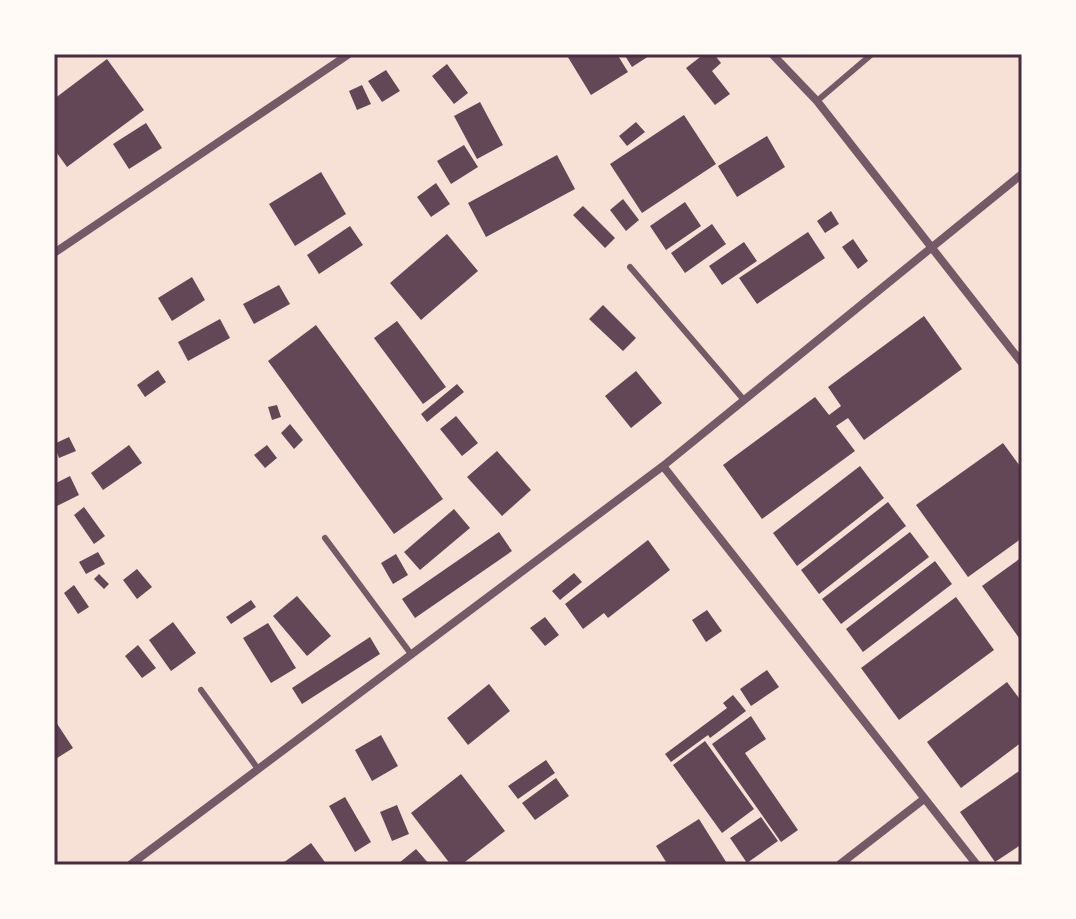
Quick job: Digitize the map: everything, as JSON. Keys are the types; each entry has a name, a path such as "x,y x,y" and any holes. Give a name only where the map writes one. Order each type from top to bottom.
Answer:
{"street":[{"path":"54,253 349,54"},
{"path":"772,54 817,101 1022,363"},
{"path":"130,865 663,466 1022,174"},
{"path":"663,466 977,865"},
{"path":"839,865 924,799"}],"lane":[{"path":"817,101 872,54"},
{"path":"630,267 744,400"},
{"path":"325,538 411,654"},
{"path":"201,690 258,769"}],"building":[{"path":"566,54 617,54 628,72 591,95"},
{"path":"624,54 652,54 632,67"},
{"path":"704,54 714,54 721,63 712,71 730,94 715,105 686,68"},
{"path":"107,59 144,110 67,167 54,149 54,99"},
{"path":"447,64 468,93 454,104 432,76"},
{"path":"386,70 400,91 382,102 368,81"},
{"path":"362,85 371,104 357,110 349,91"},
{"path":"480,102 503,145 477,159 454,116"},
{"path":"684,115 716,164 642,213 610,164"},
{"path":"636,122 645,132 627,146 619,136"},
{"path":"146,123 162,148 129,169 113,144"},
{"path":"767,136 785,167 737,197 718,166"},
{"path":"464,145 478,167 451,184 437,161"},
{"path":"557,155 575,189 486,237 468,203"},
{"path":"321,172 346,214 295,246 269,204"},
{"path":"436,183 450,204 431,217 417,197"},
{"path":"623,199 639,220 626,231 610,210"},
{"path":"685,202 701,226 666,250 650,226"},
{"path":"583,206 615,238 605,248 573,215"},
{"path":"831,211 839,224 825,233 817,221"},
{"path":"712,224 726,244 685,273 671,253"},
{"path":"350,226 363,245 319,274 307,255"},
{"path":"808,232 825,258 757,304 739,278"},
{"path":"447,234 478,271 421,320 390,283"},
{"path":"853,239 868,261 858,269 842,247"},
{"path":"744,242 757,261 722,285 709,266"},
{"path":"192,277 205,300 172,321 158,298"},
{"path":"279,285 290,304 254,324 243,304"},
{"path":"603,305 636,338 623,351 589,319"},
{"path":"924,316 962,369 864,440 848,418 836,426 855,451 762,519 723,465 815,397 829,415 841,406 828,387"},
{"path":"220,319 230,338 188,361 178,342"},
{"path":"397,321 446,387 423,404 374,338"},
{"path":"316,325 443,499 394,534 268,361"},
{"path":"158,370 166,382 145,397 137,385"},
{"path":"636,371 662,403 631,428 605,396"},
{"path":"457,384 464,392 427,422 421,414"},
{"path":"277,405 281,417 272,420 268,407"},
{"path":"456,416 478,443 462,456 440,429"},
{"path":"290,424 303,440 294,449 281,433"},
{"path":"69,437 76,451 59,458 54,444"},
{"path":"1003,443 1022,469 1022,538 968,577 916,505"},
{"path":"129,445 142,463 103,490 91,473"},
{"path":"267,445 277,458 265,468 254,455"},
{"path":"497,451 531,490 502,516 467,477"},
{"path":"860,466 884,498 797,566 773,533"},
{"path":"70,476 79,495 57,506 54,484"},
{"path":"888,502 906,526 819,594 801,570"},
{"path":"84,507 105,536 94,544 74,515"},
{"path":"454,509 470,528 420,570 404,552"},
{"path":"499,532 512,551 415,618 402,599"},
{"path":"910,532 929,557 841,624 822,599"},
{"path":"648,540 670,570 608,618 604,613 583,629 565,604"},
{"path":"98,552 105,564 86,574 79,562"},
{"path":"396,554 408,575 393,584 381,563"},
{"path":"1022,557 1022,636 1019,638 982,586"},
{"path":"935,561 952,584 863,652 846,629"},
{"path":"137,569 152,587 137,599 123,580"},
{"path":"574,573 582,582 560,600 552,591"},
{"path":"99,574 109,584 104,589 94,579"},
{"path":"74,585 89,607 78,614 64,593"},
{"path":"297,596 331,636 307,656 273,616"},
{"path":"956,597 994,650 899,720 861,668"},
{"path":"251,600 256,607 231,624 226,617"},
{"path":"707,610 722,631 706,642 692,620"},
{"path":"545,617 559,635 545,646 530,628"},
{"path":"173,622 196,653 171,671 149,640"},
{"path":"268,623 296,668 271,683 243,638"},
{"path":"370,637 380,654 302,704 292,688"},
{"path":"138,645 156,668 142,678 125,656"},
{"path":"767,670 779,687 751,706 740,689"},
{"path":"1007,682 1022,702 1022,742 961,788 927,742"},
{"path":"489,684 510,711 468,745 447,718"},
{"path":"733,695 746,711 671,762 665,754 727,708 723,703"},
{"path":"751,716 766,739 745,753 798,830 781,842 712,744"},
{"path":"54,719 73,748 54,760"},
{"path":"381,735 398,766 372,781 355,750"},
{"path":"705,741 754,809 722,833 673,765"},
{"path":"546,760 555,773 518,799 508,786"},
{"path":"1022,769 1022,844 995,862 960,812"},
{"path":"461,774 505,831 461,865 451,865 411,813"},
{"path":"556,778 569,796 535,820 522,803"},
{"path":"345,797 371,842 355,852 329,806"},
{"path":"397,805 409,834 392,841 380,812"},
{"path":"761,817 778,841 747,863 730,838"},
{"path":"699,819 728,865 668,865 656,846"},
{"path":"311,843 327,865 280,865"},
{"path":"416,849 430,865 399,863"}]}
